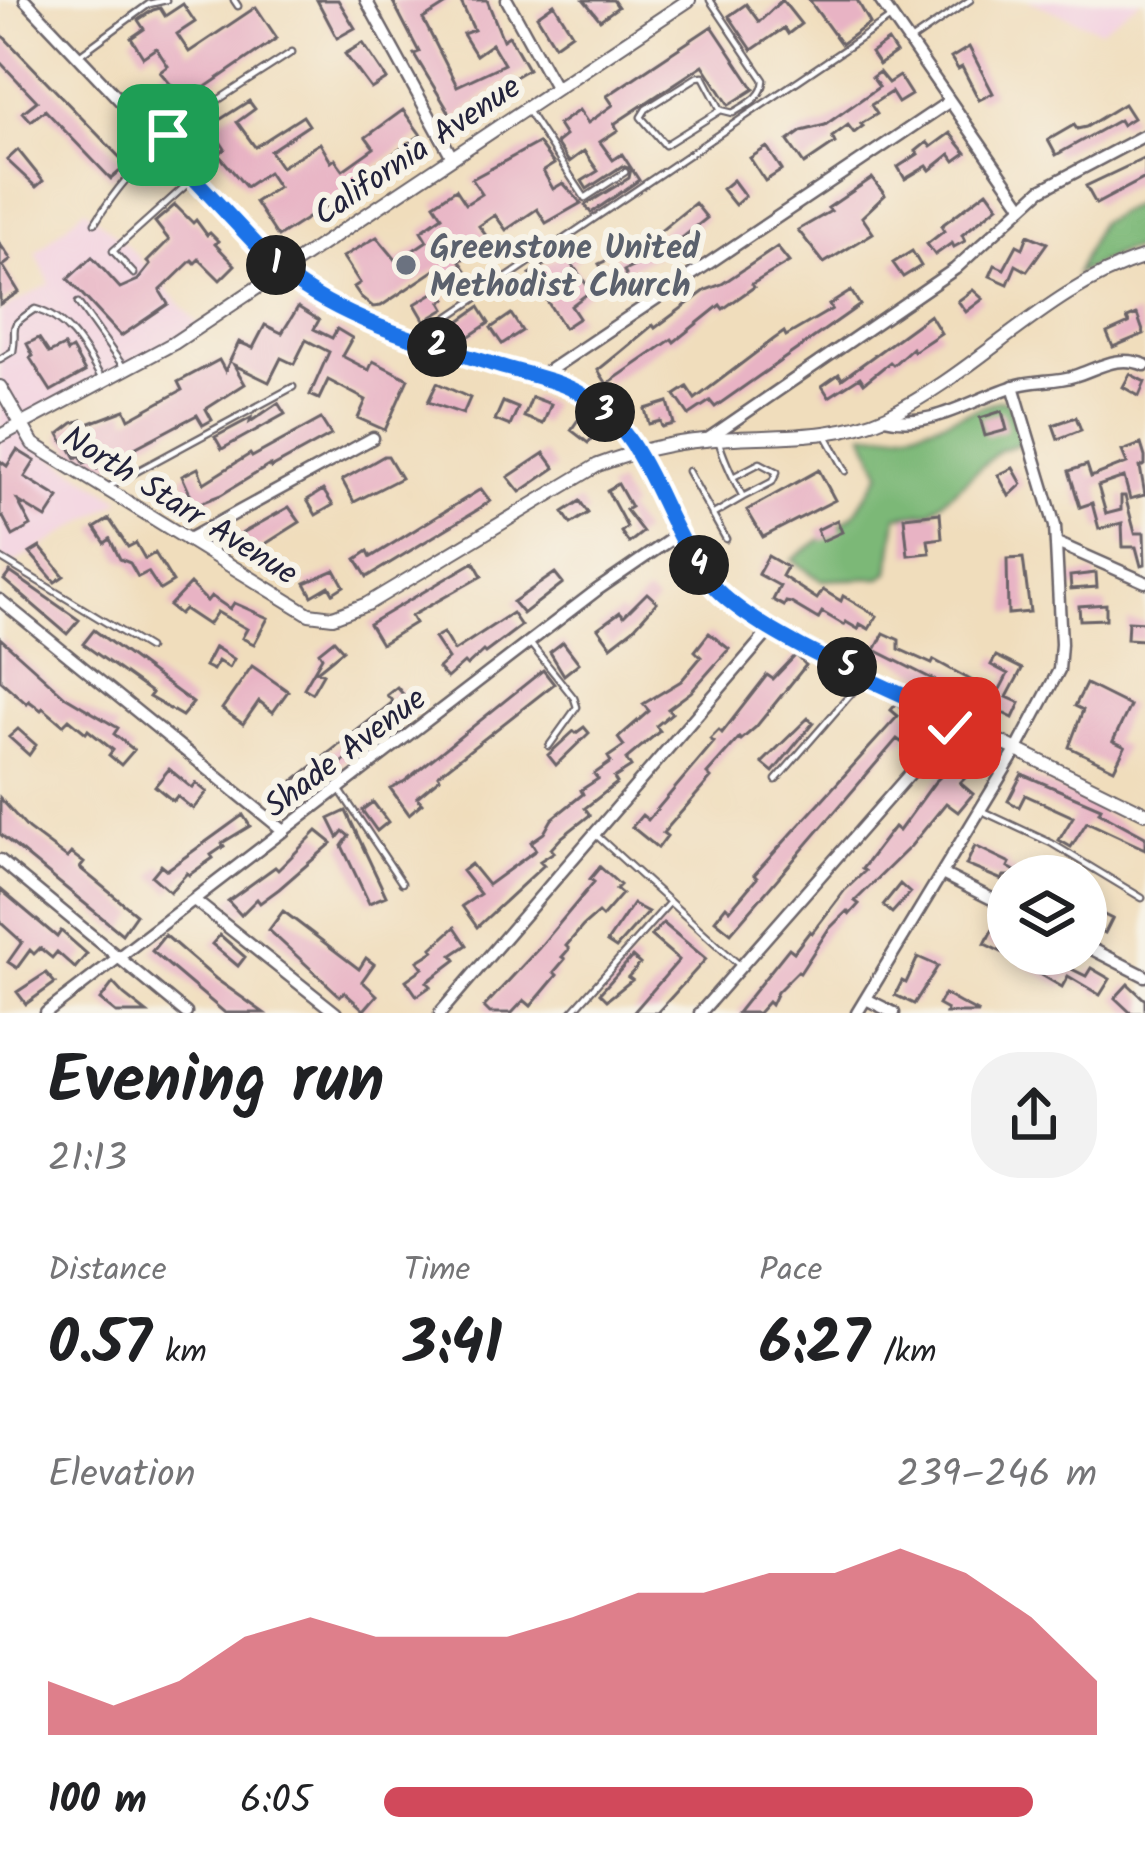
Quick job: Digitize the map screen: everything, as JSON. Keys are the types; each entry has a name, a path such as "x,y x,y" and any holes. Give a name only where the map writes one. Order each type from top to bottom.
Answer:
{"street":[{"path":"26,0 304,290 415,340 583,394 638,449 676,535 718,590 771,629 1145,813"},
{"path":"366,0 452,157"},
{"path":"507,0 555,87"},
{"name":"California Avenue","path":"0,436 173,343 689,0"},
{"path":"880,0 1022,205"},
{"path":"538,378 950,101"},
{"path":"712,440 955,269 1041,190 1145,135"},
{"path":"638,449 824,432 884,418 1068,291 1103,271 1145,256"},
{"path":"884,418 902,422 934,418 1013,386 1070,378 1110,361 1142,359"},
{"path":"857,1013 1017,749 1059,670 1057,543 1050,504 1013,386"},
{"name":"North Starr Avenue","path":"0,387 33,444 309,614 332,617 367,604 598,465 638,449"},
{"path":"187,540 373,438"},
{"name":"Shade Avenue","path":"46,1013 529,642 676,535"},
{"path":"1057,543 1145,582"},
{"path":"0,600 284,831"},
{"path":"440,1013 771,629"},
{"path":"700,1013 957,720"},
{"path":"0,860 185,1013"},
{"path":"941,874 987,897"},
{"path":"194,900 336,1013"},
{"path":"1107,957 1145,976"},
{"path":"866,999 895,1013"}],"lane":[{"path":"78,56 149,4 166,0"},
{"path":"710,0 764,80 763,88 752,101 733,112 721,110 665,145 641,117 697,76 703,76 721,110"},
{"path":"909,42 970,0"},
{"path":"415,340 892,17"},
{"path":"95,223 127,175 159,141 292,52"},
{"path":"525,108 585,199 625,172"},
{"path":"134,274 113,251 194,178"},
{"path":"78,303 125,369"},
{"path":"0,358 13,351 10,334 16,322 35,309 49,313 78,338 103,381"},
{"path":"105,489 293,387"},
{"path":"824,432 846,471"},
{"path":"712,440 743,497"},
{"path":"712,515 772,482 777,472 760,463 733,477"},
{"path":"688,471 726,539"},
{"path":"0,558 148,648"},
{"path":"529,642 577,706 549,746"},
{"path":"776,780 867,676"},
{"path":"339,789 402,883"},
{"path":"980,810 1051,843 1142,898"},
{"path":"595,834 741,967"},
{"path":"572,1013 670,902"}],"shaded area":[{"path":"1027,0 1141,0 1101,30"},
{"path":"85,208 128,246 200,326 22,424 33,444 122,500 11,565 0,558 0,311 50,284 36,253"}],"green space":[{"path":"1145,199 1145,246 1076,274 1099,223"},
{"path":"1007,401 1022,443 1000,450 930,512 897,516 889,573 881,578 821,580 792,560 853,516 881,472 864,433 916,429"}],"building":[{"path":"317,0 338,0 355,28 337,38"},
{"path":"392,0 453,0 423,19 457,86 504,64 492,44 476,55 463,34 474,30 460,0 487,0 503,40 509,36 528,69 454,120 414,54 419,52"},
{"path":"584,0 613,0 618,7 600,20"},
{"path":"782,0 801,24 788,34 784,28 752,50 729,16 746,4 759,22"},
{"path":"809,0 857,0 870,23 841,44"},
{"path":"183,4 195,22 177,34 189,52 256,7 277,38 185,101 160,72 168,66 156,48 143,57 131,38 144,29 138,20 153,10 160,8 165,16"},
{"path":"554,4 572,33 555,45 537,16"},
{"path":"712,26 754,89 729,105 703,65 614,124 618,130 600,142 613,160 622,154 639,180 591,213 585,205 629,178 631,169 622,166 587,189 582,181 598,171 584,151 569,162 556,143 565,136 558,125 579,110 588,123 613,105 607,96"},
{"path":"0,33 127,165 111,179 45,110 31,121 23,112 37,101 0,62"},
{"path":"888,41 896,53 879,65 871,53"},
{"path":"363,43 387,79 371,89 345,54"},
{"path":"969,47 993,93 979,100 962,67 958,69 951,58"},
{"path":"879,72 888,83 899,76 911,95 898,103 891,92 871,105 877,114 863,126 854,133 848,125 832,137 835,143 804,164 788,141 802,131 825,125 879,87 872,77"},
{"path":"249,101 255,109 237,122 255,147 303,116 309,125 270,151 281,167 320,143 331,162 335,159 343,170 374,148 366,137 403,110 421,135 376,165 373,176 278,237 255,202 278,187 268,172 246,187 218,154 225,149 210,126"},
{"path":"1124,104 1133,118 1122,125 1119,120 1056,155 1048,140 1074,125 1086,127"},
{"path":"950,133 966,153 955,161 950,154 930,170 927,166 905,179 898,167 927,142 931,147"},
{"path":"538,143 554,164 543,171 553,189 563,183 581,203 546,223 537,209 506,230 495,215 479,226 490,241 460,261 466,270 450,280 441,266 381,306 373,307 361,297 354,287 360,283 343,257 377,237 397,261 427,241 421,231 442,216 434,204 456,189 466,204 482,194 472,179"},
{"path":"767,147 782,170 765,181 750,158"},
{"path":"18,150 43,181 36,187 7,160"},
{"path":"1145,158 1145,178 1096,204 1086,186"},
{"path":"872,178 885,195 862,217 873,233 824,263 798,230"},
{"path":"733,180 745,196 735,205 722,189"},
{"path":"987,191 998,206 962,235 965,241 954,247 952,243 935,255 927,244 944,231 941,226"},
{"path":"695,203 707,218 667,250 624,271 626,275 612,284 599,264 647,242"},
{"path":"175,205 218,241 215,244 235,265 220,280 199,259 192,260 160,291 168,304 121,336 68,279 92,257 120,288 138,280 150,265 147,262 169,240 155,222"},
{"path":"1028,235 1047,243 1027,271 1016,265 1008,284 990,276 995,265 1004,269"},
{"path":"0,244 11,260 3,266 19,292 0,304"},
{"path":"575,246 582,257 572,264 591,291 571,306 579,318 564,328 530,274"},
{"path":"777,247 789,262 607,384 598,370 653,325 655,328"},
{"path":"912,251 921,266 903,277 893,263"},
{"path":"440,289 445,309 425,321 415,304"},
{"path":"973,290 983,299 966,312 958,301"},
{"path":"851,291 860,305 715,407 710,401 689,415 675,395 687,387 695,399 784,332 786,336 832,309 829,305"},
{"path":"298,307 319,320 314,329 332,338 337,329 352,338 342,356 369,370 373,361 408,379 385,430 358,418 366,400 328,380 319,399 310,395 329,352 306,340 294,364 281,358 269,382 234,365 245,384 206,409 212,420 203,425 197,415 104,469 97,469 92,460 84,463 80,455 76,458 64,443 59,434 73,423 82,420 85,425 125,410 129,419 182,390 178,382 219,360 225,371 239,342 253,348 265,325 282,333"},
{"path":"479,307 489,323 468,337 458,322"},
{"path":"511,314 522,331 502,344 491,328"},
{"path":"1137,314 1144,334 1113,347 1107,333"},
{"path":"930,315 941,333 864,383 860,377 829,397 822,386 839,374 842,379"},
{"path":"39,338 49,353 64,346 67,352 72,349 85,372 51,391 30,358 27,344"},
{"path":"1130,374 1145,382 1139,396 1123,387"},
{"path":"437,383 470,398 463,414 428,402"},
{"path":"532,397 551,404 543,424 524,417"},
{"path":"503,402 518,408 510,426 495,420"},
{"path":"668,402 674,424 649,424 645,409"},
{"path":"278,403 285,414 222,449 215,437"},
{"path":"1002,411 1007,430 985,436 980,418"},
{"path":"580,417 598,431 588,443 571,430"},
{"path":"1076,417 1081,430 1058,439 1053,425"},
{"path":"321,419 331,435 195,505 182,476 198,468 204,483"},
{"path":"1141,444 1145,495 1130,499 1124,477 1098,486 1106,514 1121,510 1121,496 1125,496 1135,533 1144,533 1145,565 1141,566 1136,547 1123,547 1122,523 1099,529 1092,503 1080,507 1069,471 1087,465 1091,477 1127,463 1122,451"},
{"path":"17,450 35,461 25,477 59,498 46,518 18,501 31,526 13,536 0,518 0,461 7,466"},
{"path":"544,453 555,468 520,492 508,477"},
{"path":"384,456 401,478 354,502 342,480"},
{"path":"1013,468 1022,484 1009,496 998,475"},
{"path":"819,470 835,500 763,537 747,510"},
{"path":"618,484 631,507 626,510 643,532 629,543 621,532 627,527 607,490"},
{"path":"481,489 490,501 367,577 356,559 368,551 371,557"},
{"path":"323,490 333,505 316,515 307,500"},
{"path":"580,501 588,513 571,524 563,512"},
{"path":"289,507 300,522 248,555 237,536"},
{"path":"940,513 942,538 928,540 930,553 908,555 904,517"},
{"path":"109,519 128,547 136,543 145,559 155,553 173,582 160,590 148,572 138,577 130,563 120,559 110,539 105,543 95,528"},
{"path":"837,520 842,532 822,541 817,530"},
{"path":"40,547 64,576 55,582 30,553"},
{"path":"768,556 787,567 782,576 817,599 823,590 877,616 869,629 844,625 822,612 818,619 791,603 784,606 773,600 780,586 758,574"},
{"path":"1023,558 1030,612 1008,614 1007,559"},
{"path":"474,562 482,576 411,616 415,623 381,644 369,624"},
{"path":"335,570 344,586 333,593 329,586 312,596 305,583"},
{"path":"10,572 79,620 67,634 4,580"},
{"path":"555,573 563,583 523,614 513,602"},
{"path":"1096,573 1097,587 1071,589 1070,576"},
{"path":"190,584 207,601 211,596 230,609 234,603 268,618 254,644 242,638 247,629 217,612 208,625 184,609 179,614 169,606"},
{"path":"647,593 657,602 611,646 598,628 620,612 624,616"},
{"path":"1106,604 1106,619 1080,620 1079,606"},
{"path":"512,613 521,626 485,653 447,678 438,668 448,659 434,638 443,633 454,651"},
{"path":"1128,621 1145,622 1144,640 1127,639"},
{"path":"94,630 193,703 182,716 149,697 152,693 83,644"},
{"path":"709,633 729,649 691,692 668,709 672,713 656,726 660,731 626,759 631,767 585,808 590,815 562,837 551,849 554,852 540,861 544,865 477,927 462,906 480,894 462,871 471,864 488,885 536,850 531,842 583,794 581,790 598,779 594,774 624,746 618,738 649,711 643,704 681,681 701,657 695,651"},
{"path":"884,633 899,640 899,649 932,664 934,660 998,693 1008,674 991,665 996,656 1022,669 1007,697 1020,703 1013,718 976,700 972,706 959,699 962,694 875,650"},
{"path":"0,638 66,697 118,728 114,734 134,750 121,765 109,755 113,750 88,730 69,719 63,725 43,708 27,704 0,680"},
{"path":"334,640 343,650 317,671 323,674 312,693 304,688 322,657 319,652"},
{"path":"563,642 579,663 564,675 550,652"},
{"path":"215,647 234,659 229,668 218,661 213,670 205,666"},
{"path":"796,655 806,665 756,727 739,738 707,774 711,778 663,833 667,836 658,848 632,827 642,815 648,820 767,675 773,679"},
{"path":"252,666 288,691 273,712 259,701 243,724 222,709"},
{"path":"543,670 554,684 438,775 417,797 422,803 409,814 390,788 405,781"},
{"path":"1086,684 1130,706 1113,741 1125,747 1114,769 1069,747 1083,710 1075,706"},
{"path":"397,687 413,706 287,807 277,794 393,702 387,695"},
{"path":"897,703 916,718 909,733 901,742 897,739 731,933 715,920 726,906 730,910 757,878 754,875 898,716 891,710"},
{"path":"808,718 813,723 773,772 762,763"},
{"path":"584,727 589,733 556,765 548,755"},
{"path":"18,729 36,745 29,755 9,737"},
{"path":"968,749 982,761 960,783 973,794 958,812 946,803 911,846 855,901 859,904 850,914 847,911 828,930 800,973 777,992 771,1005 768,1002 758,1013 737,1013 789,948 794,952 865,871 862,869 894,827 899,831 934,783"},
{"path":"169,769 192,788 196,783 207,792 193,809 155,786"},
{"path":"1022,774 1101,808 1099,812 1145,837 1145,849 1087,822 1071,847 1059,840 1073,817 1025,795 1019,807 1008,801"},
{"path":"0,798 28,829 67,858 71,853 84,863 80,868 136,914 122,934 0,834"},
{"path":"373,802 388,822 377,831 362,810"},
{"path":"346,811 386,896 369,903 342,846 349,836 343,831 338,837 329,819"},
{"path":"243,815 250,826 222,843 213,858 187,873 170,892 152,876 161,865 167,870"},
{"path":"317,831 332,843 241,915 228,901 275,867 278,870"},
{"path":"975,846 994,855 987,855 987,874 966,865"},
{"path":"600,867 620,885 616,889 622,894 566,946 565,959 554,972 557,975 531,1006 524,1000 512,1013 490,1013 484,1007 594,882 590,879"},
{"path":"900,884 910,893 892,913 883,905"},
{"path":"0,889 57,937 61,931 87,954 75,968 57,952 52,958 40,948 34,954 30,950 17,968 8,962 22,942 0,922"},
{"path":"633,904 648,912 616,948 607,942"},
{"path":"283,911 359,969 366,958 374,964 362,981 377,995 364,1010 344,992 340,996 269,930"},
{"path":"663,923 706,959 657,1013 633,1013 679,960 651,936"},
{"path":"455,927 467,945 452,955 456,960 417,996 406,980 423,968 418,961"},
{"path":"165,935 264,1013 225,1013 152,951"},
{"path":"220,935 245,957 238,966 212,944"},
{"path":"632,957 640,964 628,977 632,980 607,1000 600,993"},
{"path":"918,957 938,966 914,1004 895,995"},
{"path":"46,973 55,983 26,1004 17,992"},
{"path":"1041,975 1103,975 1110,979 1100,995 1068,976 1062,987"},
{"path":"113,983 147,1013 116,1013 100,1000"},
{"path":"1128,984 1145,1000 1145,1013 1131,1013 1115,998"},
{"path":"944,994 979,1013 946,1013 938,1005"}],"place":[{"name":"Greenstone United Methodist Church","path":"406,265"}],"route":[{"path":"168,135 159,141 304,290 415,340 583,394 638,449 676,535 718,590 771,629 957,720 950,728"}]}
